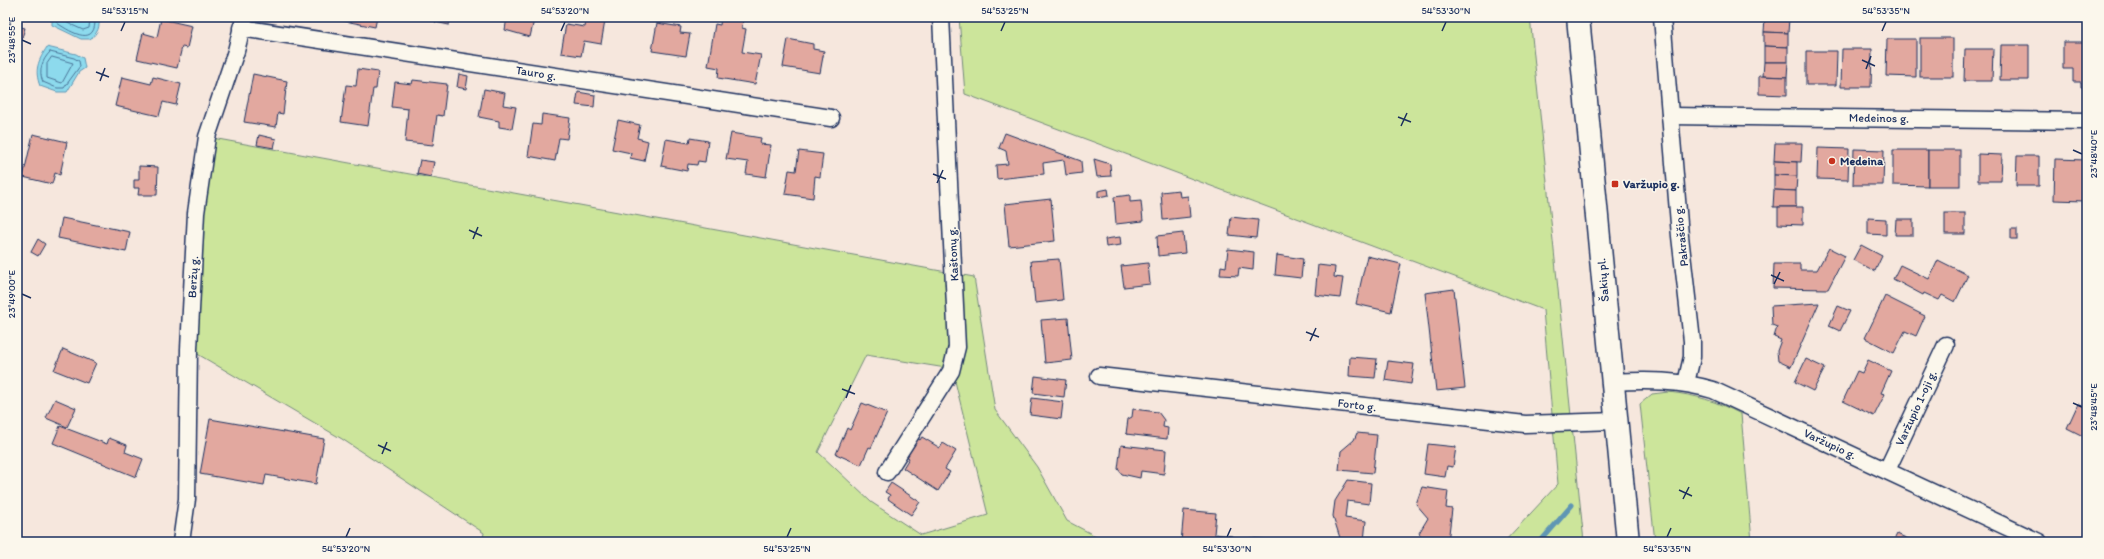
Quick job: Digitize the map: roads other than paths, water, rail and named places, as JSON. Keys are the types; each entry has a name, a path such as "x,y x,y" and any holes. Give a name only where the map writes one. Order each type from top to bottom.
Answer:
{"main road":[{"name":"Šakių pl.","path":"1578,17 1628,542"}],"street":[{"name":"Kaštonų g.","path":"887,472 951,371 957,347 941,17"},
{"name":"Pakraščio g.","path":"1662,17 1680,236 1692,341 1692,357 1686,383"},
{"name":"Tauro g.","path":"243,22 830,118"},
{"name":"Beržų g.","path":"181,542 187,499 189,349 196,213 207,137 236,51 243,22"},
{"name":"Medeinos g.","path":"1670,116 2087,120"},
{"name":"Varžupio 1-oji g.","path":"1887,470 1946,346"},
{"name":"Forto g.","path":"1099,376 1525,424 1616,421"},
{"name":"Varžupio g.","path":"1612,382 1655,380 1686,383 1713,390 2039,542"}],"water":[{"path":"52,17 99,17 99,27 97,32 90,39 81,39 52,25"},
{"path":"47,47 76,54 83,58 85,68 79,72 67,92 57,92 40,86 37,70 41,57"}],"waterway":[{"path":"1540,542 1572,505"}],"place":[{"name":"Medeina","path":"1832,161"},
{"name":"Varžupio g.","path":"1615,184"}]}
